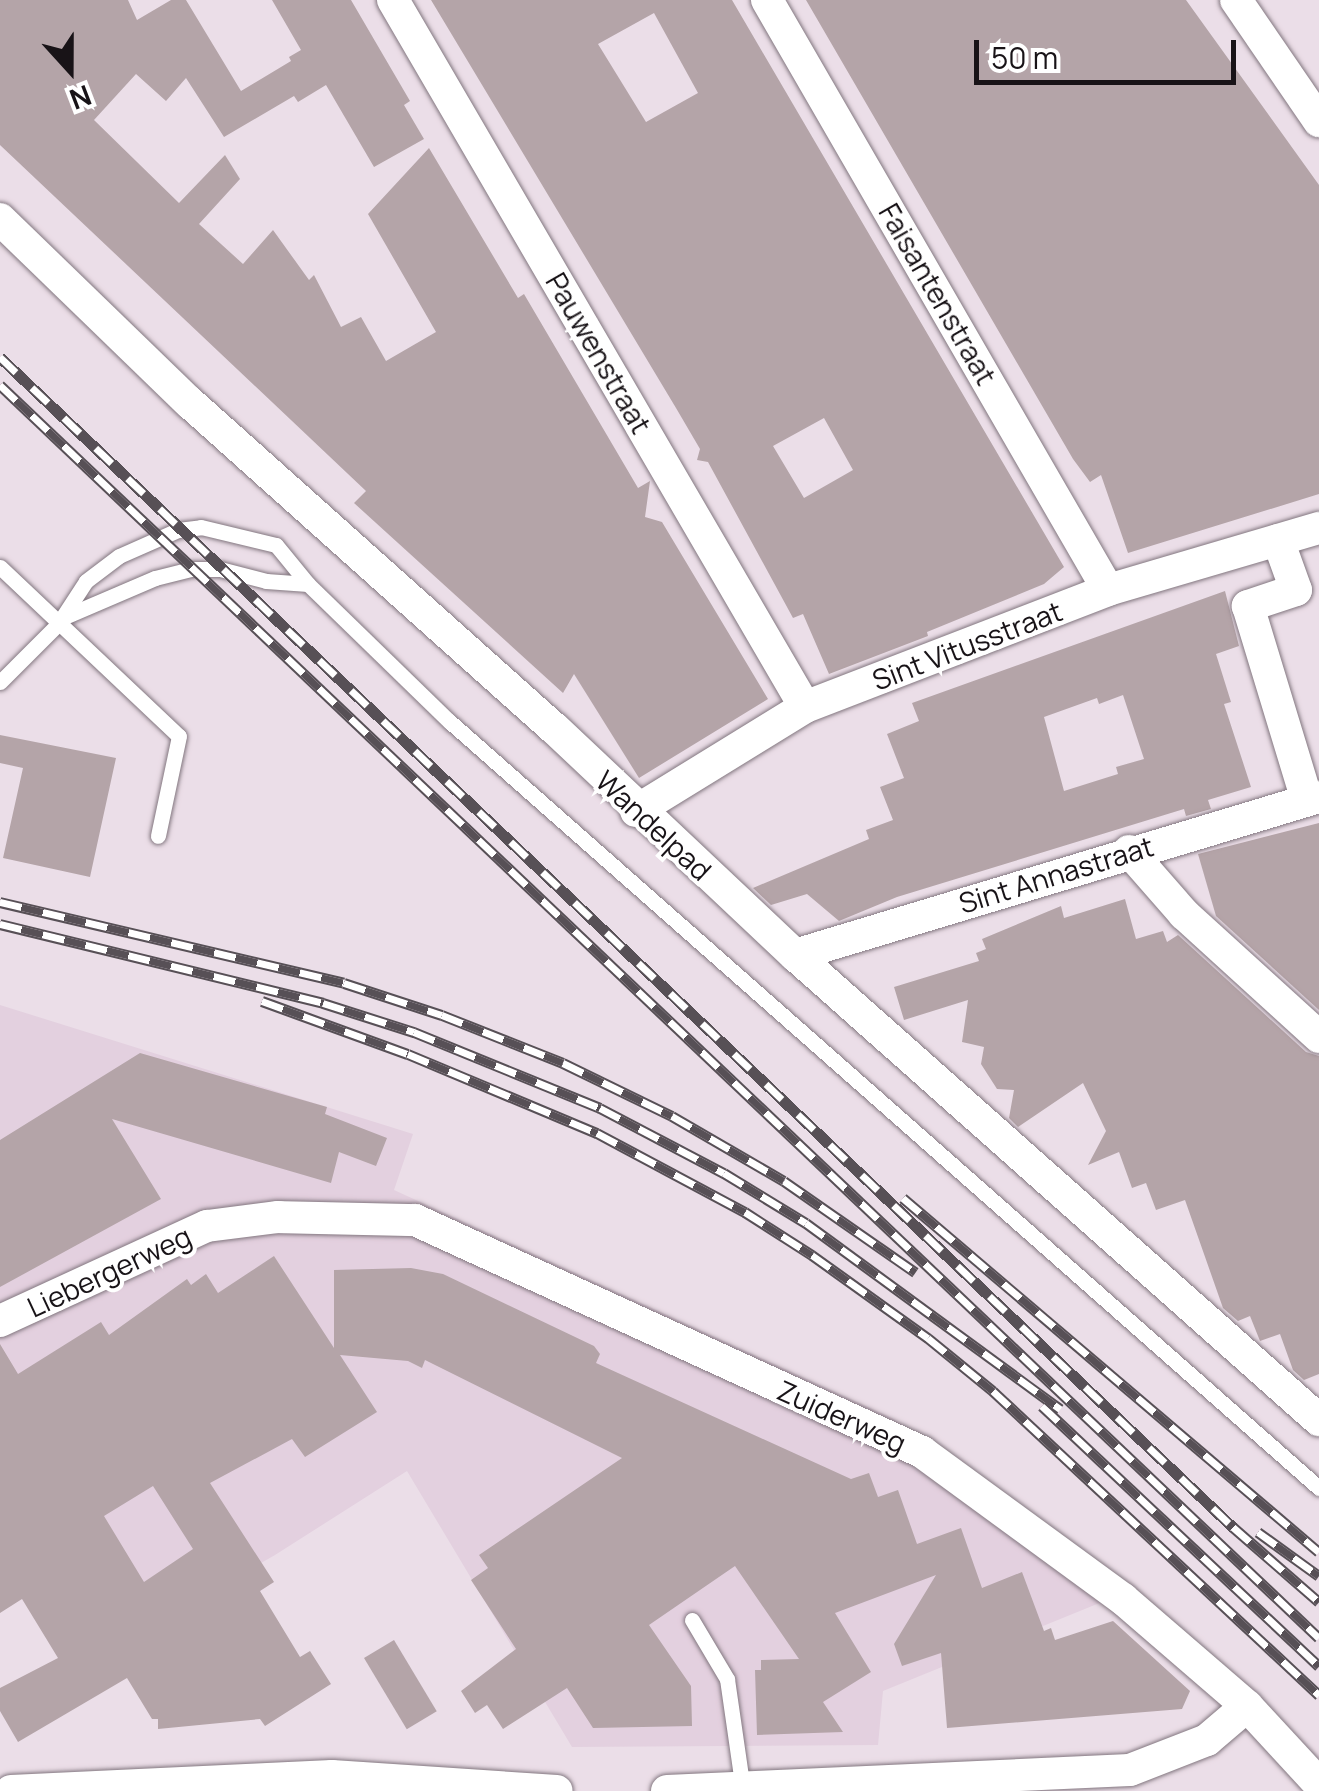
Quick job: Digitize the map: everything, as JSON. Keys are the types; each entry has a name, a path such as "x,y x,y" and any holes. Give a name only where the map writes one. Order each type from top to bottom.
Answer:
{"street":[{"name":"Pauwenstraat","path":"393,0 805,708"},
{"name":"Faisantenstraat","path":"767,0 1108,590"},
{"path":"1236,0 1319,121"},
{"name":"Wandelpad","path":"0,219 204,415 554,728 636,811 1319,1420"},
{"name":"Sint Vitusstraat","path":"636,811 805,708 1108,590 1319,528"},
{"path":"1278,540 1296,590 1248,606 1313,798"},
{"name":"Sint Annastraat","path":"795,955 1313,798"},
{"path":"1129,852 1184,914 1319,1038"},
{"name":"Liebergerweg","path":"0,1321 207,1226 278,1217"},
{"name":"Zuiderweg","path":"278,1217 415,1220 922,1452 1124,1599 1247,1706 1319,1784"},
{"path":"667,1791 1028,1784 1130,1770 1206,1740 1247,1706"},
{"path":"11,1791 332,1776 556,1791"}],"lane":[{"path":"0,682 61,620 86,581 118,556 178,530 201,527 276,545 308,584 464,734 1319,1488"},
{"path":"0,568 61,620 179,736 158,836"},
{"path":"61,620 155,578 190,569 220,569 266,581 308,584"},
{"path":"692,1620 727,1678 743,1790"}],"shaded area":[{"path":"0,1005 413,1134 394,1190 892,1418 1129,1591 883,1691 878,1745 572,1747 407,1471 275,1555 99,1656 0,1498"}],"building":[{"path":"0,0 128,0 137,20 171,0 186,0 241,91 291,61 289,57 301,50 272,0 351,0 410,101 404,105 424,139 374,167 326,85 298,102 294,96 224,137 186,78 166,101 136,74 94,120 179,203 225,155 240,179 199,224 243,264 273,230 309,280 314,275 341,327 361,317 386,361 436,332 368,214 429,148 518,298 524,294 638,488 650,481 645,517 662,522 768,699 639,778 574,674 563,693 354,503 366,491 0,145"},
{"path":"431,0 732,0 1064,567 1044,584 927,632 928,636 829,674 803,614 793,618 708,462 697,460 700,449","holes":["654,13 698,93 646,122 598,44","824,418 853,470 804,498 773,446"]},
{"path":"806,0 1186,0 1319,185 1319,494 1128,553 1101,475 1090,482 1073,459"},
{"path":"1225,591 1239,646 1216,654 1231,702 1224,704 1251,787 1208,800 1211,809 1186,816 1184,809 897,897 839,921 807,894 771,905 753,888 869,839 866,830 893,820 880,787 904,778 887,734 919,721 912,703","holes":["1123,695 1144,759 1116,767 1118,774 1064,791 1044,717 1097,698 1099,704"]},
{"path":"0,735 116,758 90,877 3,858 23,768 0,763"},
{"path":"1319,823 1319,1010 1216,916 1198,854"},
{"path":"1125,899 1136,939 1163,931 1167,942 1178,935 1306,1052 1319,1056 1319,1374 1304,1380 1293,1370 1280,1334 1260,1341 1250,1316 1238,1321 1223,1308 1185,1200 1156,1210 1146,1183 1132,1188 1119,1152 1088,1165 1106,1131 1083,1083 1018,1127 1009,1118 1014,1090 997,1089 981,1064 984,1047 962,1042 968,1000 904,1020 894,987 979,961 976,953 986,949 982,939 1061,906 1064,918"},
{"path":"140,1053 327,1107 325,1114 387,1138 376,1166 339,1152 331,1183 112,1119 161,1199 0,1287 0,1140"},
{"path":"274,1256 334,1348 334,1270 411,1268 443,1274 594,1346 600,1354 596,1363 851,1479 869,1473 878,1497 898,1490 917,1544 961,1528 982,1588 1022,1572 1044,1631 1051,1628 1055,1640 1113,1621 1190,1691 1182,1709 947,1728 941,1653 902,1666 894,1644 936,1575 835,1613 871,1672 823,1702 843,1732 757,1735 755,1670 761,1670 761,1660 799,1659 735,1566 649,1625 691,1686 692,1726 593,1728 567,1688 503,1729 487,1705 475,1713 461,1691 516,1649 471,1580 488,1568 479,1555 622,1458 425,1360 422,1368 408,1361 340,1355 377,1412 305,1457 292,1439 210,1483 274,1582 260,1591 300,1657 310,1651 331,1684 265,1726 260,1719 158,1729 158,1719 152,1719 127,1678 18,1742 0,1711 0,1688 58,1658 22,1599 0,1613 0,1344 18,1374 101,1322 109,1335 187,1279 191,1285 206,1274 218,1293","holes":["153,1486 193,1549 144,1582 104,1516"]},
{"path":"394,1640 437,1711 407,1729 364,1658"}],"railway":[{"path":"0,357 1233,1527 1319,1602"},
{"path":"0,385 1319,1638"},
{"path":"0,902 344,983 442,1015 563,1063 672,1116 784,1181 915,1272"},
{"path":"0,924 323,1003 414,1032 600,1108 724,1173 806,1223 1060,1409"},
{"path":"262,1001 408,1054 597,1133 745,1212 812,1255 928,1338 993,1391 1319,1695"},
{"path":"903,1198 1319,1552"},
{"path":"1042,1406 1319,1666"},
{"path":"1258,1532 1319,1576"}]}
